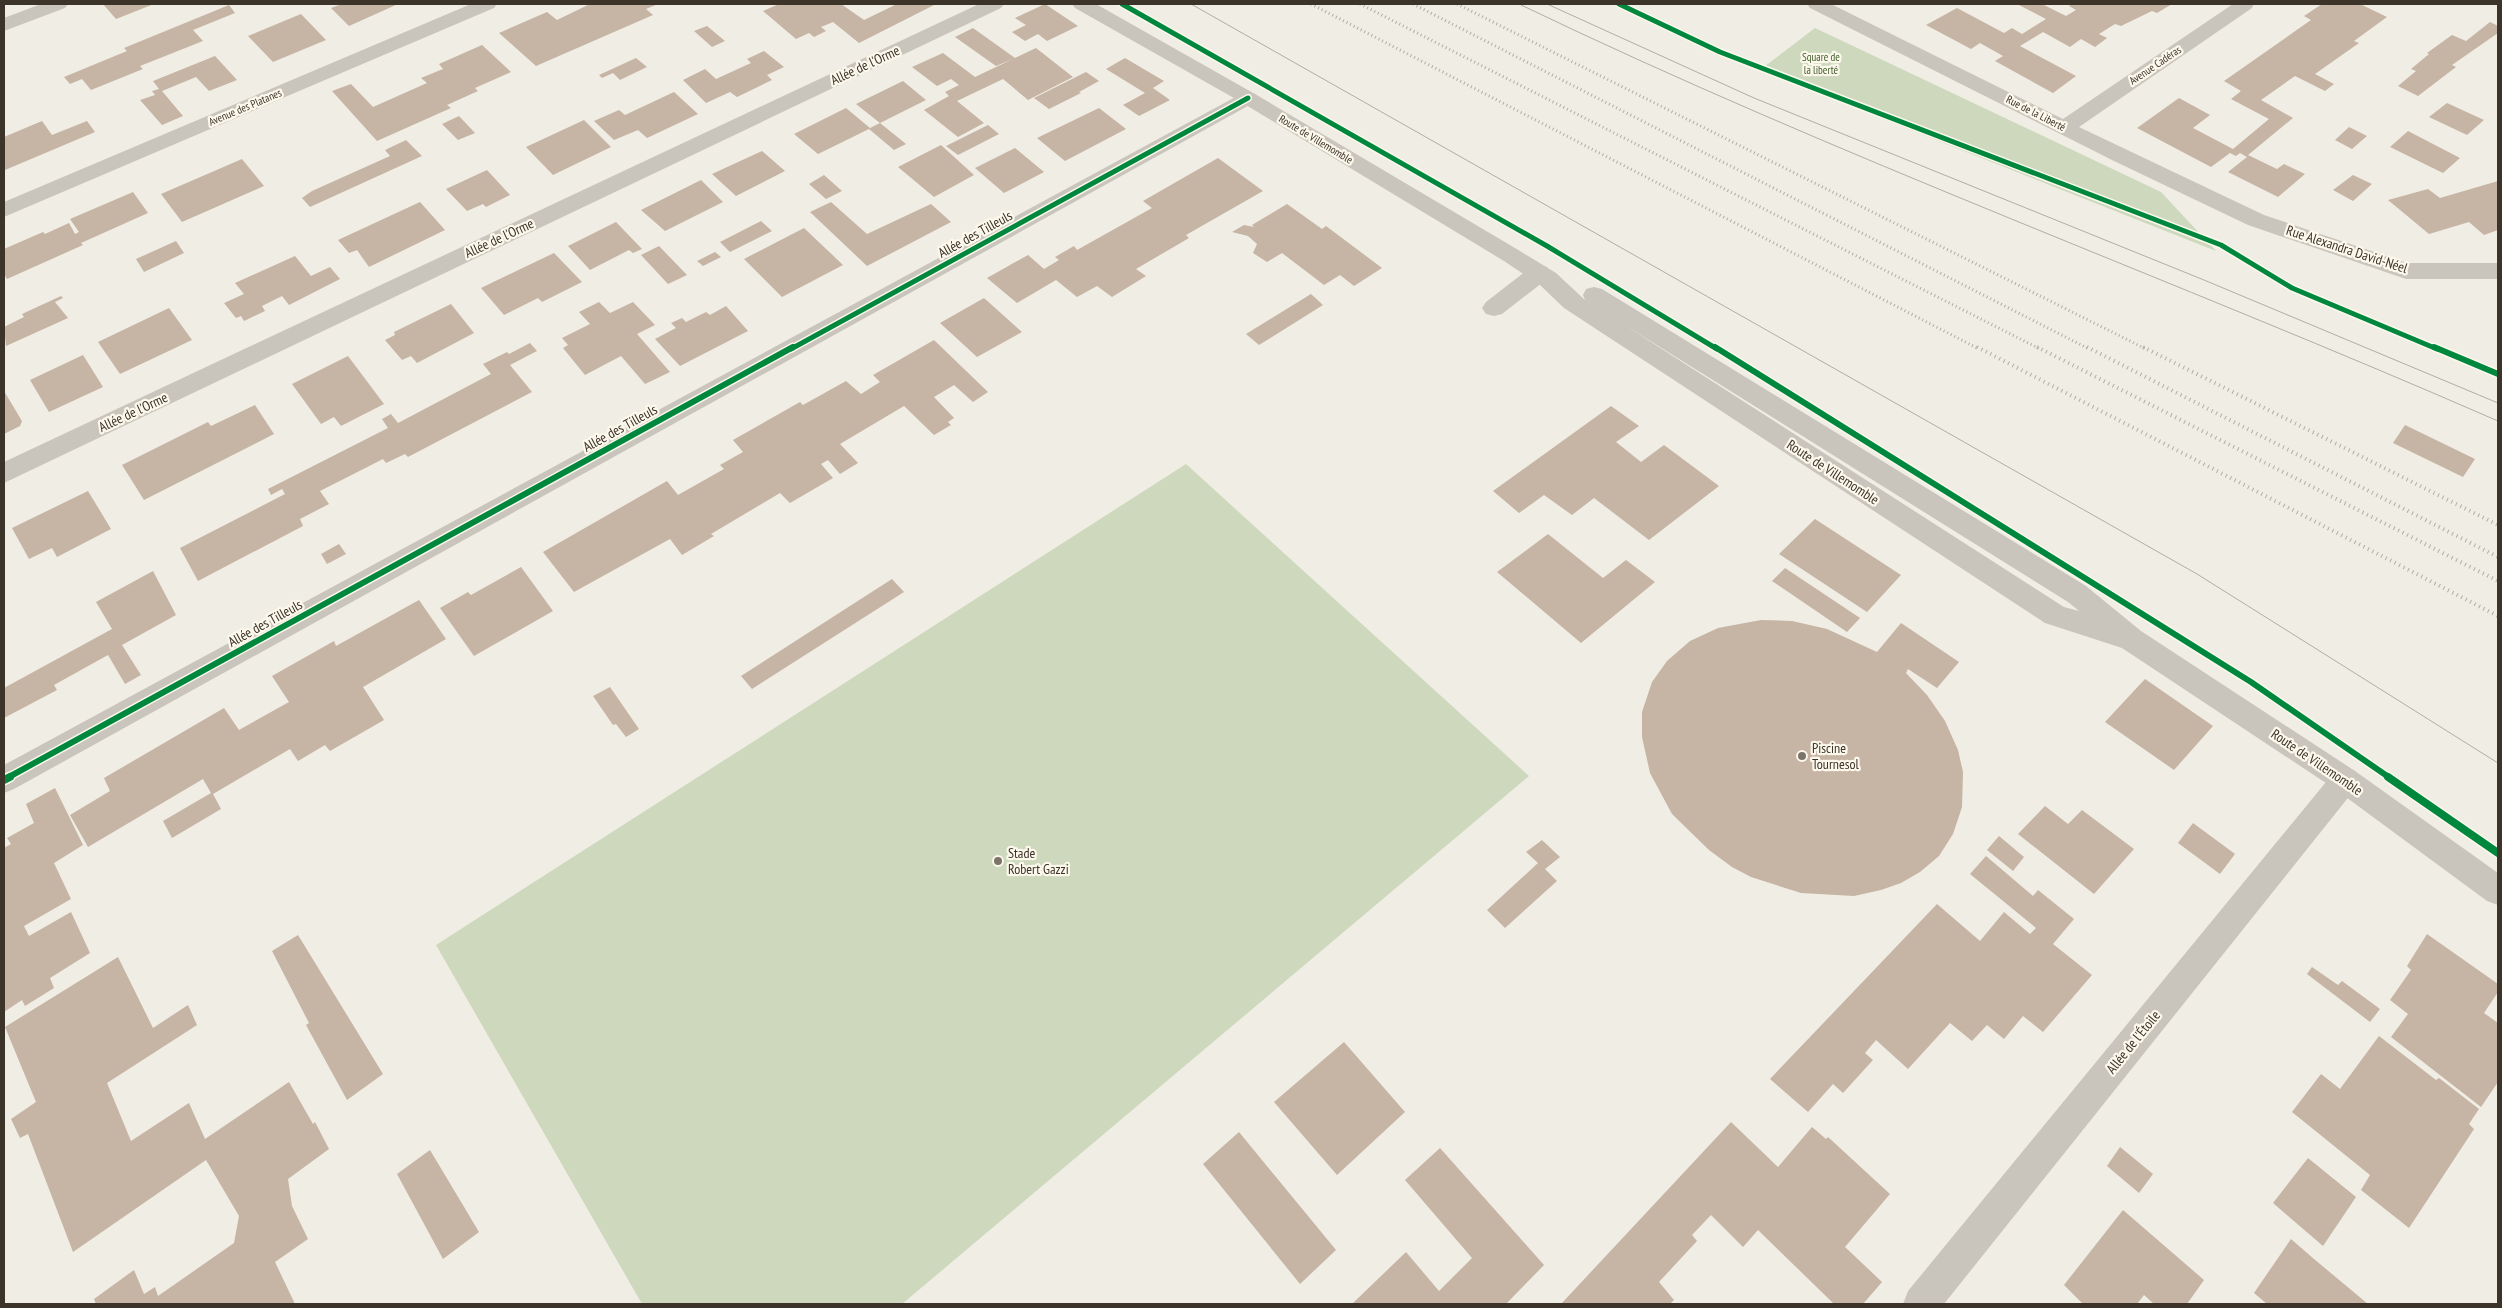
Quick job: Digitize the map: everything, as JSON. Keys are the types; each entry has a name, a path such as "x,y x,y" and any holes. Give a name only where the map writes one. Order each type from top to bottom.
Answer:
{"street":[{"path":"4,25 58,4"},
{"name":"Avenue des Platanes","path":"4,210 487,4"},
{"name":"Allée de l'Orme","path":"4,473 994,4"},
{"name":"Route de Villemomble","path":"1082,4 1248,98 1543,276 1572,302 2055,616 2131,639 2345,780 2498,891"},
{"name":"Rue de la Liberté","path":"1817,4 2121,156 2256,220"},
{"name":"Avenue Cadéras","path":"2064,127 2245,4"},
{"name":"Allée des Tilleuls","path":"4,780 1248,98"},
{"name":"Rue Alexandra David-Néel","path":"2256,220 2406,271 2498,271"},
{"path":"1494,308 1543,276"},
{"name":"Allée de l'Étoile","path":"1921,1304 2345,780"}],"green space":[{"name":"Square de la liberté","path":"1815,28 2161,192 2216,251 1760,70"},
{"name":"Stade Robert Gazzi","path":"1186,464 1529,776 902,1304 642,1304 436,945"}],"building":[{"path":"103,4 154,4 116,19"},
{"path":"342,4 398,4 349,26 331,8"},
{"path":"590,4 658,4 646,9 653,15 536,66 499,33 547,12 557,20"},
{"path":"779,4 841,4 864,20 897,4 936,4 859,43 833,22 821,27 826,31 814,37 809,33 796,39 763,11"},
{"path":"1045,4 1078,26 1047,41 1038,34 1025,41 1012,32 1026,25 1015,18"},
{"path":"2017,4 2042,4 2066,16 2076,10 2069,6 2072,4 2172,4 2157,13 2152,11 2121,26 2115,24 2099,34 2107,38 2095,47 2081,39 2070,47 2043,32 2020,46 2076,76 2053,93 1995,61 2003,56 1980,43 1971,49 1926,25 1957,8 2004,33 2012,28 2022,34 2046,19"},
{"path":"2322,4 2360,4 2387,17 2354,41 2359,43 2315,74 2334,84 2325,91 2295,76 2261,100 2293,118 2248,155 2277,169 2284,164 2305,174 2278,197 2228,172 2247,157 2240,153 2236,156 2230,153 2211,167 2137,128 2179,98 2210,115 2193,128 2233,149 2269,119 2231,99 2241,91 2224,81 2311,20 2304,16"},
{"path":"229,5 235,13 193,30 203,41 140,66 143,69 91,90 82,79 70,84 64,77 127,51 124,48"},
{"path":"301,14 326,40 273,62 248,36"},
{"path":"2490,22 2498,26 2498,33 2452,65 2456,67 2418,96 2398,86 2416,71 2411,69 2429,54 2427,53 2452,35 2466,41"},
{"path":"707,26 725,41 712,47 694,31"},
{"path":"973,28 1015,58 996,66 955,37"},
{"path":"482,45 511,72 475,88 478,91 447,105 451,108 377,141 332,91 351,84 373,107 427,83 421,78 443,69 439,64"},
{"path":"1036,48 1073,77 1028,100 1003,79 957,101 984,123 958,137 924,110 949,96 945,92 959,85 951,79 937,86 912,67 943,53 975,77"},
{"path":"764,51 784,67 767,75 772,80 737,97 730,92 706,103 683,80 705,69 716,79 751,63 747,59"},
{"path":"215,56 237,80 209,91 196,77 162,91 183,116 162,125 140,100 155,95 152,91 159,89 153,81"},
{"path":"636,58 647,67 620,80 613,73 602,78 599,75"},
{"path":"1125,58 1164,81 1153,88 1170,100 1139,116 1123,105 1145,93 1106,69"},
{"path":"1086,72 1099,81 1079,92 1081,93 1049,109 1034,98"},
{"path":"903,81 926,100 880,123 856,104"},
{"path":"674,92 698,114 647,138 638,130 614,140 594,121 619,110 625,115"},
{"path":"2447,103 2484,120 2467,135 2429,117"},
{"path":"846,108 870,128 880,123 906,144 894,150 869,129 818,154 794,134"},
{"path":"1099,108 1126,129 1065,161 1037,138"},
{"path":"459,116 475,133 458,140 442,124"},
{"path":"584,120 611,147 553,175 526,147"},
{"path":"42,121 52,135 87,121 95,132 5,170 4,137"},
{"path":"988,125 999,134 958,155 946,146"},
{"path":"2349,127 2367,136 2352,149 2335,140"},
{"path":"2408,131 2460,158 2443,173 2390,147"},
{"path":"406,140 422,156 310,207 302,198 312,191 390,156 385,150"},
{"path":"941,145 974,175 934,197 898,167"},
{"path":"1015,148 1044,172 1004,193 975,168"},
{"path":"762,151 785,171 736,196 712,174"},
{"path":"1218,158 1263,191 1186,235 1189,238 1136,269 1146,276 1112,297 1097,286 1077,297 1056,280 1017,303 987,278 1028,255 1044,269 1059,260 1055,257 1074,246 1077,250 1152,208 1143,201"},
{"path":"242,159 264,186 182,222 161,194"},
{"path":"487,170 510,195 486,207 483,204 467,211 446,189"},
{"path":"824,175 842,191 826,199 809,184"},
{"path":"2353,175 2372,184 2353,201 2333,190"},
{"path":"701,180 723,202 665,231 641,210"},
{"path":"2498,181 2498,230 2484,235 2469,222 2429,234 2388,200 2428,189 2440,198"},
{"path":"133,192 148,213 7,279 4,274 4,249 69,223 75,234 79,232 70,219"},
{"path":"420,202 445,230 369,267 357,250 349,253 338,240"},
{"path":"831,202 867,234 931,204 951,222 867,266 810,212"},
{"path":"1287,204 1322,229 1326,226 1382,268 1354,286 1340,275 1324,285 1282,253 1267,262 1253,253 1257,244 1248,236 1232,232 1244,225 1254,227 1252,225"},
{"path":"761,221 772,231 730,252 720,242"},
{"path":"616,222 642,249 633,253 629,250 590,270 568,246"},
{"path":"804,228 843,265 782,297 744,259"},
{"path":"176,241 184,253 144,272 136,259"},
{"path":"659,246 687,275 668,284 641,255"},
{"path":"715,252 721,257 703,266 697,261"},
{"path":"554,253 582,282 542,302 538,298 504,315 481,288"},
{"path":"295,256 311,276 330,267 340,279 289,305 282,296 262,306 265,311 244,321 241,316 236,318 224,303 244,294 235,283"},
{"path":"1311,294 1323,305 1259,345 1246,334"},
{"path":"61,296 63,298 55,302 68,318 6,346 4,327 24,317 22,314"},
{"path":"984,298 1022,332 977,357 940,323"},
{"path":"599,302 610,313 633,302 655,325 637,334 670,372 645,384 621,356 585,375 563,348 568,345 562,338 590,324 579,312"},
{"path":"451,304 474,333 417,363 411,356 402,360 385,340 395,335 394,332"},
{"path":"726,306 748,331 680,366 655,339 676,328 671,323 682,318 686,322 706,312 710,315"},
{"path":"169,308 192,340 120,374 98,342"},
{"path":"934,340 988,392 973,402 954,385 934,397 954,418 948,422 951,425 934,435 904,406 840,444 858,463 840,474 828,460 821,464 833,478 790,503 780,493 711,534 714,536 682,555 670,539 574,592 543,552 667,481 678,495 724,469 720,465 743,452 733,440 800,402 803,405 846,381 861,394 880,382 873,375"},
{"path":"530,343 537,351 510,365 532,392 408,457 405,454 386,463 383,459 320,491 329,504 300,519 303,526 198,581 180,548 285,494 282,489 271,495 268,489 388,428 382,419 391,414 398,423 491,374 483,364"},
{"path":"83,355 103,387 49,412 30,380"},
{"path":"348,356 384,404 341,426 334,417 321,424 292,384"},
{"path":"4,391 22,421 20,426 4,434"},
{"path":"255,405 274,434 144,500 122,465 208,422 211,426"},
{"path":"1611,406 1639,426 1616,442 1641,462 1664,445 1719,486 1649,540 1594,498 1572,515 1544,495 1519,513 1493,491"},
{"path":"2405,425 2475,459 2463,477 2393,443"},
{"path":"88,491 111,529 57,557 52,548 29,559 12,528"},
{"path":"1815,519 1901,575 1867,612 1779,554"},
{"path":"1548,534 1603,578 1626,560 1655,582 1581,643 1497,572"},
{"path":"339,544 346,554 327,564 321,554"},
{"path":"521,567 553,611 474,656 440,608 468,592 471,595"},
{"path":"1785,568 1860,618 1847,632 1772,581"},
{"path":"153,571 176,615 122,645 141,675 125,684 108,655 54,685 57,690 4,718 4,688 112,629 96,602"},
{"path":"892,579 904,592 752,689 741,676"},
{"path":"419,600 446,639 363,687 384,720 330,751 325,745 298,761 290,749 213,794 221,809 172,838 163,821 211,793 203,779 88,847 70,815 110,791 104,778 224,708 239,730 289,702 272,676 334,641 336,646"},
{"name":"Piscine Tournesol","path":"1761,620 1792,621 1827,629 1877,652 1901,623 1959,662 1937,688 1908,669 1906,673 1927,695 1945,721 1958,750 1963,772 1962,807 1953,834 1939,856 1920,872 1901,883 1854,896 1801,893 1751,877 1732,867 1709,850 1672,814 1650,773 1642,737 1642,712 1652,682 1667,661 1690,641 1718,628"},
{"path":"2145,679 2213,726 2174,770 2105,722"},
{"path":"610,687 639,729 626,737 616,724 613,725 593,696"},
{"path":"55,788 83,845 54,863 71,899 24,926 29,936 71,912 90,953 50,978 54,988 25,1006 22,1000 4,1012 4,848 11,844 7,838 34,823 26,804"},
{"path":"2045,806 2068,824 2082,810 2134,849 2094,894 2018,834"},
{"path":"2193,823 2235,854 2220,874 2178,843"},
{"path":"1999,836 2024,857 2013,871 1987,850"},
{"path":"1542,840 1560,857 1545,869 1557,881 1505,928 1487,910 1538,863 1526,852"},
{"path":"1986,856 2033,896 2038,890 2074,919 2053,944 2092,975 2043,1032 2023,1016 2004,1039 1987,1025 1972,1041 1950,1023 1908,1069 1876,1040 1865,1053 1873,1060 1843,1093 1833,1084 1808,1112 1770,1079 1937,904 1980,941 2004,912 2030,934 2036,928 1970,874"},
{"path":"2427,934 2498,984 2498,992 2484,1013 2498,1023 2498,1082 2481,1107 2391,1037 2408,1014 2390,1000 2411,970 2407,966"},
{"path":"298,935 383,1074 347,1100 306,1025 309,1023 272,951"},
{"path":"118,957 153,1028 188,1005 197,1025 107,1083 131,1141 189,1103 205,1139 289,1082 313,1124 315,1122 329,1149 288,1179 292,1206 308,1239 275,1262 295,1304 96,1304 94,1299 134,1270 144,1294 155,1287 158,1296 234,1243 239,1216 206,1160 73,1252 28,1134 20,1138 11,1119 36,1102 5,1027"},
{"path":"2312,967 2338,985 2342,981 2380,1009 2370,1022 2307,974"},
{"path":"2379,1036 2436,1080 2439,1078 2479,1109 2469,1124 2474,1129 2409,1228 2361,1190 2370,1175 2292,1112 2321,1074 2340,1089"},
{"path":"1344,1042 1405,1112 1337,1175 1274,1102"},
{"path":"1731,1122 1778,1167 1812,1127 1826,1139 1828,1137 1890,1194 1845,1247 1882,1282 1863,1304 1834,1304 1758,1230 1743,1247 1711,1215 1692,1235 1697,1241 1659,1282 1674,1300 1670,1304 1561,1304"},
{"path":"1239,1132 1336,1250 1300,1284 1203,1164"},
{"path":"2120,1147 2153,1174 2139,1193 2107,1166"},
{"path":"1440,1148 1544,1265 1506,1304 1352,1304 1406,1252 1439,1291 1472,1258 1405,1180"},
{"path":"430,1150 479,1232 443,1259 397,1174"},
{"path":"2308,1158 2356,1197 2323,1246 2273,1203"},
{"path":"2123,1210 2204,1280 2187,1304 2154,1304 2144,1295 2137,1304 2083,1304 2064,1285"},
{"path":"2291,1239 2368,1304 2267,1304 2254,1293"}],"tram line":[{"path":"1191,4 2197,574 2498,763"},
{"path":"1519,4 1761,114 2498,421"},
{"path":"1547,4 1754,98 2204,280 2498,403"}],"railway":[{"path":"1311,4 1979,349"},
{"path":"1360,4 2040,349"},
{"path":"1413,4 2089,349"},
{"path":"1457,4 2146,349"},
{"path":"1977,347 2498,616"},
{"path":"2037,347 2498,581"},
{"path":"2087,347 2498,557"},
{"path":"2143,347 2498,525"}],"cycle path":[{"path":"1122,4 1547,246 1776,384 2251,682 2498,853"},
{"path":"1619,4 1720,52 2221,245 2292,288 2498,374"},
{"path":"4,780 1248,98"}],"place":[{"name":"Piscine Tournesol","path":"1802,756"},
{"name":"Stade Robert Gazzi","path":"998,861"}]}
